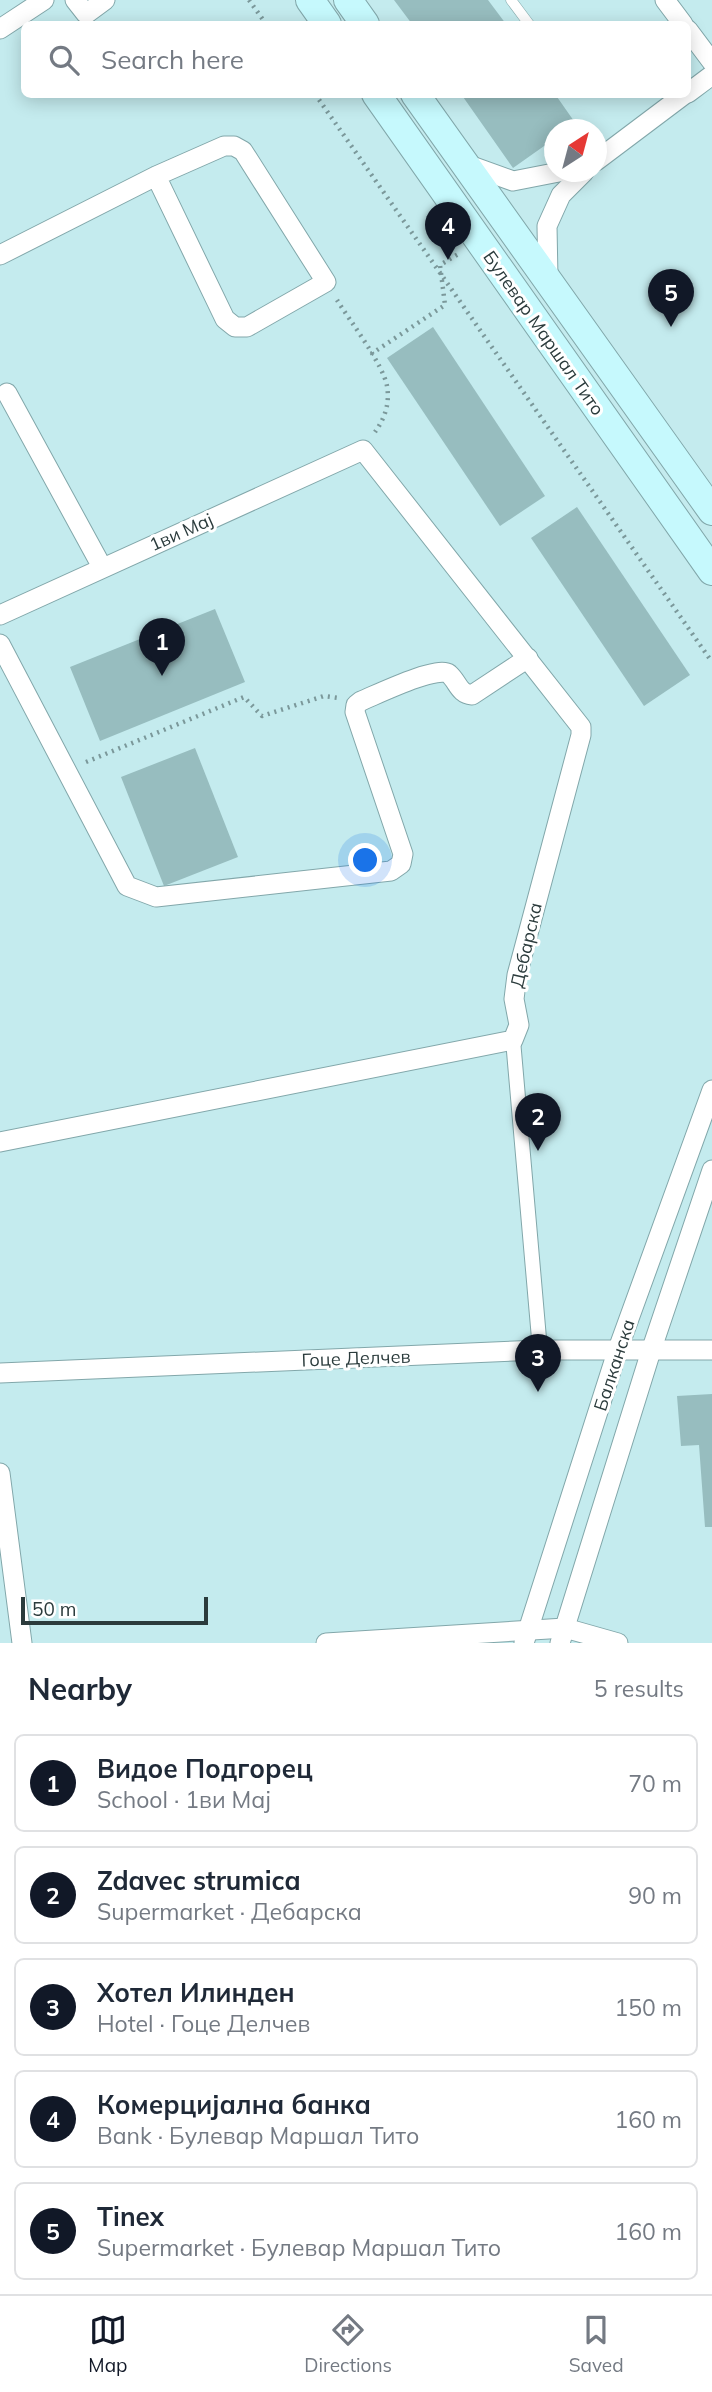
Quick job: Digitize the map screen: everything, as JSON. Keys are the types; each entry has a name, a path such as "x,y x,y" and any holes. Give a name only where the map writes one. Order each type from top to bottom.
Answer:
{"main road":[{"path":"310,0 325,21"},
{"path":"348,0 363,21"},
{"name":"Булевар Маршал Тито","path":"379,98 712,571"},
{"name":"Булевар Маршал Тито","path":"418,98 712,511"}],"street":[{"path":"0,29 44,0"},
{"path":"75,0 86,14 106,0"},
{"path":"665,0 681,21"},
{"path":"691,34 712,62"},
{"path":"691,90 712,75"},
{"path":"607,152 681,98"},
{"path":"0,255 156,176 224,146 234,146 243,151 326,282 247,327 235,327 225,319 156,176"},
{"path":"463,163 513,181 544,175"},
{"path":"548,278 547,226 561,195 574,182"},
{"path":"7,393 102,567"},
{"name":"1ви Мај","path":"0,615 363,450"},
{"name":"Дебарска","path":"363,450 578,721 581,735 517,975 514,999 519,1026 513,1040"},
{"path":"0,644 127,886 156,897 391,871 401,864 403,854 355,712 356,705 435,671 449,674 462,692 472,695 528,658"},
{"path":"0,1142 513,1040 540,1350"},
{"name":"Балканска","path":"527,1636 618,1349 712,1090"},
{"name":"Балканска","path":"563,1635 651,1351 712,1170"},
{"name":"Гоце Делчев","path":"0,1373 540,1350 712,1350"},
{"path":"0,1473 23,1643"},
{"path":"326,1643 563,1635 618,1643"}],"lane":[{"path":"511,0 527,21"}],"path":[{"path":"249,0 264,21"},
{"path":"318,98 712,662"},
{"path":"371,354 445,306 440,265 479,241"},
{"path":"326,282 387,384 387,407 383,421 363,450"},
{"path":"66,770 244,697 262,716 324,696 361,701"}],"building":[{"path":"394,0 488,0 504,21 410,21"},
{"path":"464,98 558,98 572,119 544,119 544,146 513,168"},
{"path":"433,327 545,496 500,526 387,358"},
{"path":"577,507 690,675 644,706 531,538"},
{"path":"215,609 245,682 100,741 70,667"},
{"path":"195,748 238,857 164,886 121,777"},
{"path":"712,1394 712,1527 705,1527 699,1445 681,1446 677,1396"}],"place":[{"name":"Комерцијална банка","path":"448,260"},
{"name":"Tinex","path":"671,327"},
{"name":"Видое Подгорец","path":"162,676"},
{"name":"Zdavec strumica","path":"538,1151"},
{"name":"Хотел Илинден","path":"538,1392"}]}
